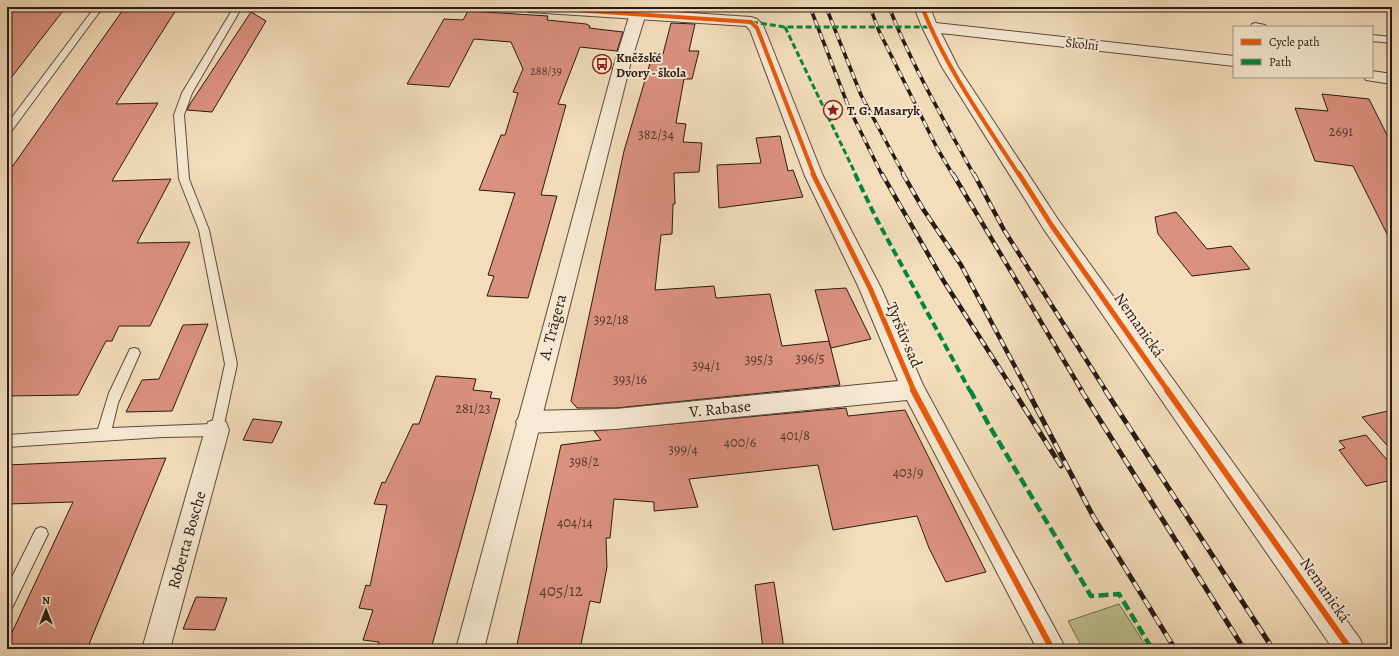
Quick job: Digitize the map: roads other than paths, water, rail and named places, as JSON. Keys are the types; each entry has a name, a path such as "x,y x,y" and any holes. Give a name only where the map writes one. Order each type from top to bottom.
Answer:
{"street":[{"path":"529,7 638,11"},
{"name":"Tyršův sad","path":"638,11 751,22 757,28 814,176 870,288 913,389 1052,649"},
{"name":"A. Trägera","path":"470,649 528,422 638,11"},
{"name":"Školní","path":"926,17 1233,61"},
{"name":"Nemanická","path":"926,17 950,67 1052,226 1350,649"},
{"path":"1373,76 1392,79"},
{"name":"V. Rabase","path":"528,422 616,420 913,389"},
{"name":"Roberta Bosche","path":"156,649 217,430"}],"lane":[{"path":"7,132 99,7"},
{"path":"7,441 162,430 217,430 231,364 204,230 184,179 179,115 187,93 238,7"},
{"path":"1373,38 1392,40"},
{"path":"104,435 106,423 116,391 134,353"},
{"path":"7,603 41,534"}],"railway":[{"path":"810,7 849,108 882,175"},
{"path":"826,7 861,95 904,175"},
{"path":"870,7 879,31 937,148 953,175"},
{"path":"889,7 918,72 974,175"},
{"path":"882,174 943,280 1014,391"},
{"path":"903,174 923,209 961,265 1028,391"},
{"path":"953,174 1082,391"},
{"path":"974,174 1004,230 1106,391"},
{"path":"1013,390 1061,466"},
{"path":"1027,390 1093,516 1175,649"},
{"path":"1081,390 1244,649"},
{"path":"1105,390 1273,649"}],"place":[{"name":"Kněžské Dvory - škola","path":"602,64"},
{"name":"T. G. Masaryk","path":"833,110"}]}
